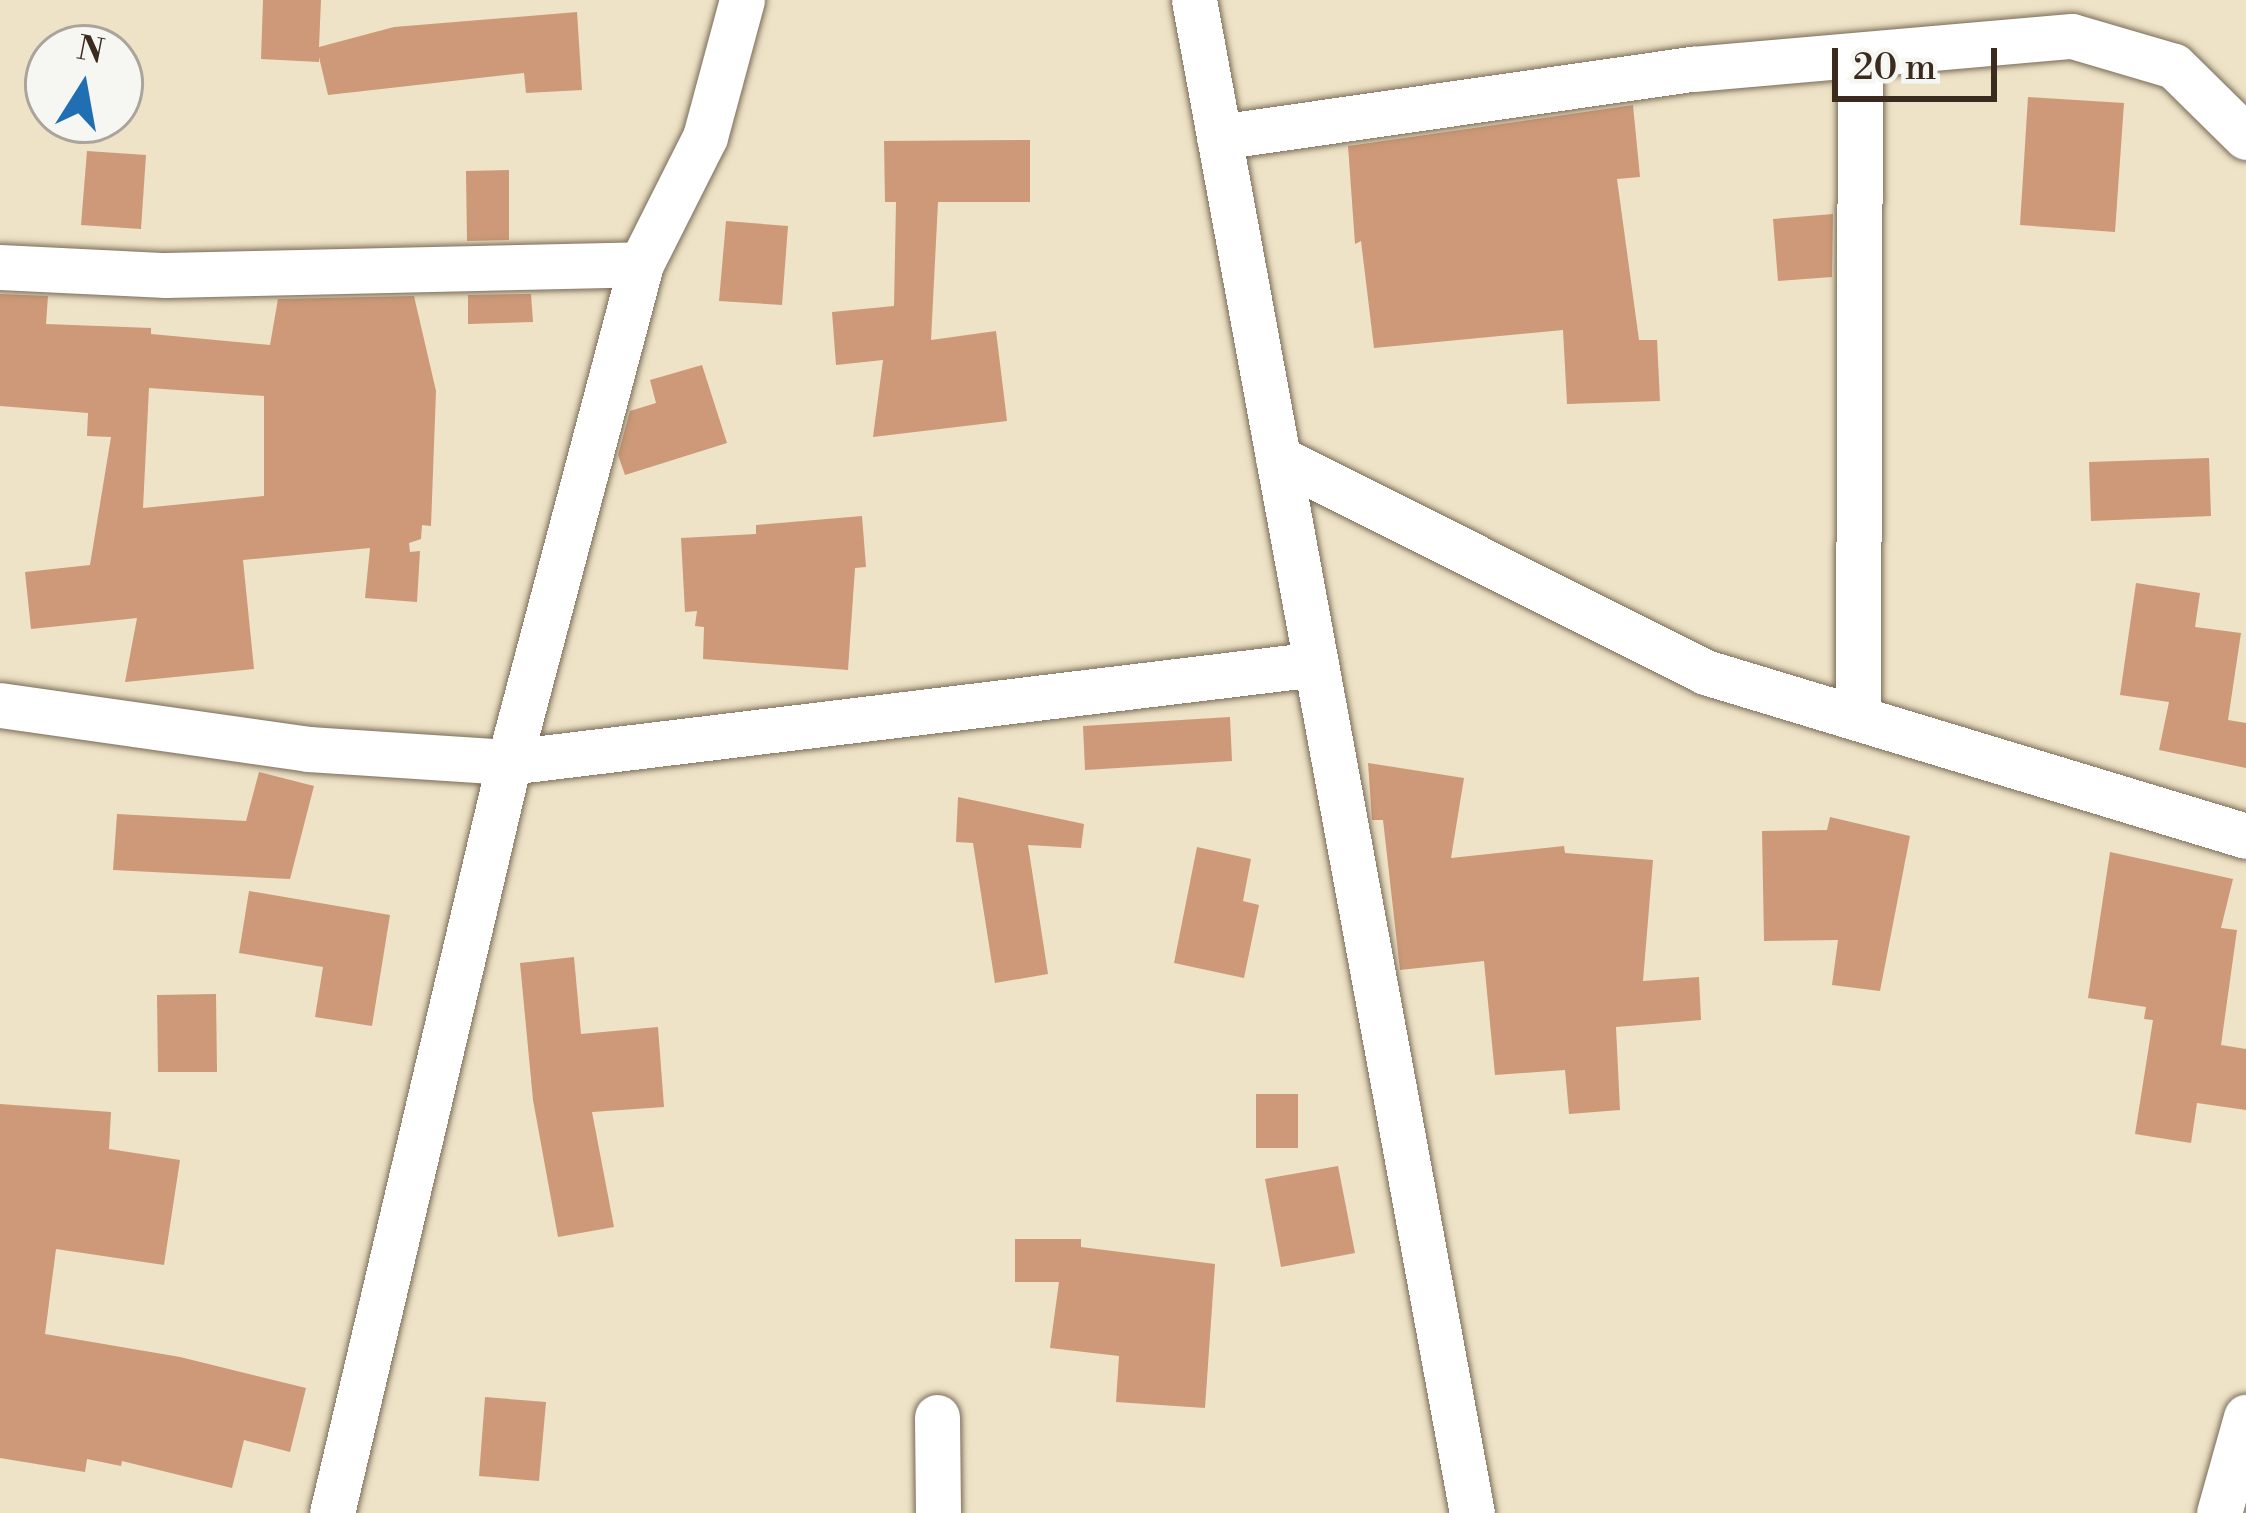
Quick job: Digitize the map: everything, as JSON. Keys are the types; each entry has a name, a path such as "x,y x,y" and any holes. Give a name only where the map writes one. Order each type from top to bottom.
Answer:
{"street":[{"path":"332,1513 509,762 641,264 705,137 742,0"},
{"path":"1194,0 1472,1513"},
{"path":"1219,137 1693,69 2072,36 2174,66 2246,137"},
{"path":"1858,718 1860,57"},
{"path":"0,267 166,274 641,264"},
{"path":"1278,458 1705,672 2246,836"},
{"path":"0,705 308,749 509,762 1316,664"},
{"path":"937,1417 938,1513"},
{"path":"2219,1513 2246,1417"}],"building":[{"path":"263,0 321,0 319,47 394,27 577,12 582,90 526,93 524,73 328,95 319,57 319,62 261,59"},
{"path":"2028,97 2124,103 2115,232 2020,225"},
{"path":"1633,105 1640,177 1617,179 1639,340 1657,340 1660,401 1567,404 1563,330 1374,348 1361,241 1355,244 1348,146"},
{"path":"1030,140 1030,202 938,202 931,340 996,331 1007,421 873,437 883,360 836,365 832,312 894,306 896,202 885,202 884,141"},
{"path":"87,151 146,155 141,229 81,225"},
{"path":"509,170 509,240 467,241 466,171"},
{"path":"1833,214 1832,277 1778,281 1773,219"},
{"path":"726,221 788,226 782,305 719,301"},
{"path":"0,294 48,296 46,324 151,328 151,334 270,345 278,299 414,296 436,391 431,526 422,525 421,539 409,543 410,552 420,551 417,602 365,598 370,548 243,560 254,669 125,682 137,618 31,629 25,572 90,565 111,437 87,436 88,413 0,406","holes":["149,388 264,396 264,496 143,508"]},
{"path":"531,294 533,322 468,324 468,295"},
{"path":"702,365 727,443 625,475 618,455 630,411 656,403 650,380"},
{"path":"2209,458 2211,516 2091,521 2089,462"},
{"path":"862,516 866,567 855,568 848,670 703,659 704,627 695,626 697,611 685,612 681,538 756,534 756,525"},
{"path":"2136,583 2200,593 2195,627 2241,633 2228,720 2246,723 2246,768 2159,750 2169,702 2120,695"},
{"path":"1230,717 1232,761 1085,770 1083,726"},
{"path":"1368,763 1464,778 1451,858 1564,846 1565,853 1653,860 1643,981 1699,977 1701,1020 1616,1027 1620,1110 1569,1114 1565,1070 1495,1075 1484,961 1400,970 1383,820 1372,820"},
{"path":"259,772 314,786 290,879 113,870 117,814 246,821"},
{"path":"958,797 1084,824 1081,848 1028,845 1048,974 995,983 973,843 956,842"},
{"path":"1830,817 1910,836 1880,991 1832,985 1838,940 1764,941 1762,831 1827,830"},
{"path":"1197,847 1251,859 1243,901 1259,905 1244,978 1174,963"},
{"path":"2110,852 2233,879 2221,928 2237,930 2221,1045 2246,1049 2246,1110 2197,1103 2191,1143 2135,1134 2153,1020 2144,1019 2146,1007 2088,998"},
{"path":"249,891 390,915 372,1026 315,1017 323,967 239,953"},
{"path":"574,957 581,1034 658,1027 664,1107 592,1112 614,1227 558,1237 533,1100 520,963"},
{"path":"216,994 217,1072 158,1072 157,995"},
{"path":"1256,1094 1298,1094 1298,1148 1256,1148"},
{"path":"0,1104 111,1112 109,1149 180,1160 164,1265 56,1249 45,1334 180,1357 306,1388 290,1452 244,1440 232,1488 122,1461 121,1466 87,1459 85,1472 0,1458"},
{"path":"1338,1166 1355,1253 1281,1267 1265,1179"},
{"path":"1015,1239 1081,1239 1081,1247 1215,1264 1205,1408 1116,1402 1119,1356 1050,1348 1059,1282 1015,1282"},
{"path":"485,1397 546,1402 539,1481 479,1476"}]}
